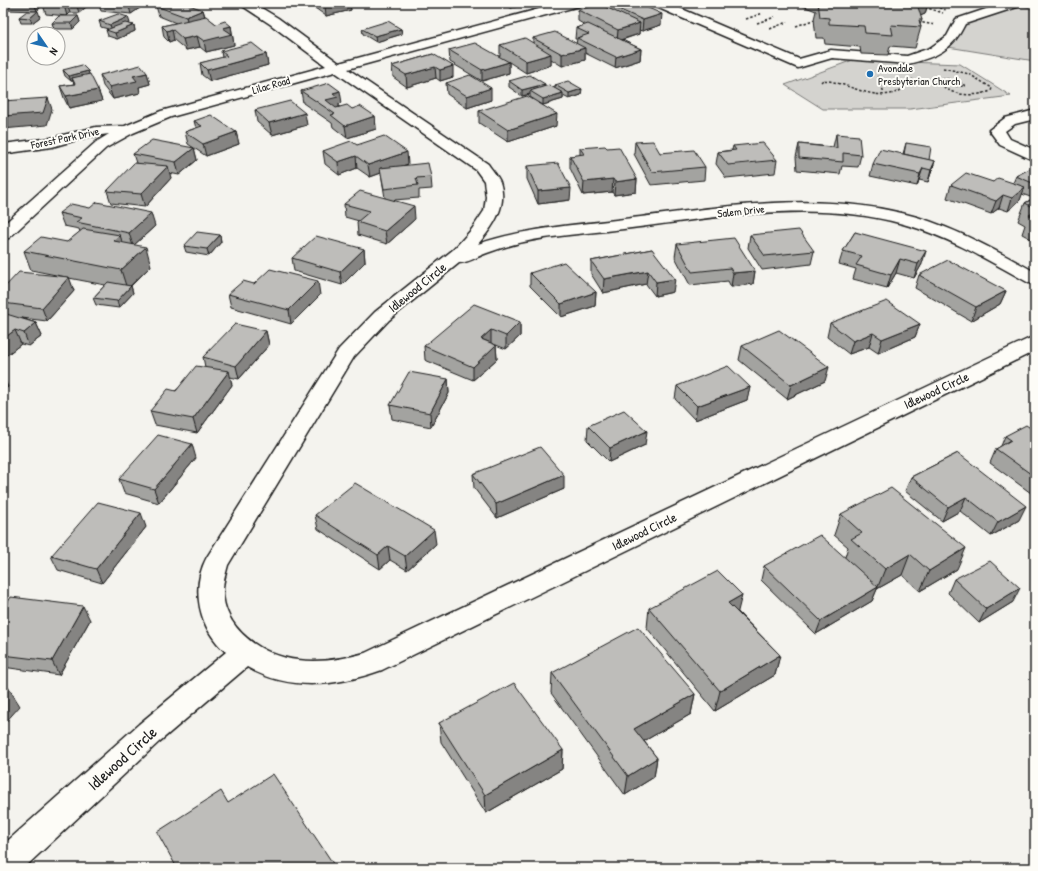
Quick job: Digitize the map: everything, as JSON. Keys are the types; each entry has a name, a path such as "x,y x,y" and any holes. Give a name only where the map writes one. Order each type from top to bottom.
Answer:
{"street":[{"name":"Idlewood Circle","path":"244,3 274,21 336,67 482,167 492,181 494,197 492,211 479,232 460,253 382,316 346,353 216,564 210,590 215,616 228,639 244,653 266,664 300,672 318,673 354,668 372,662 1035,343"},
{"name":"Lilac Road","path":"3,234 101,145 128,130 166,114 574,3"},
{"path":"658,3 798,64 831,54 908,60 935,51 952,38 960,22 1016,3"},
{"path":"1035,114 1010,121 996,130 1005,142 1035,156"},
{"name":"Forest Park Drive","path":"3,149 52,142 84,133 111,129 128,130"},
{"name":"Salem Drive","path":"440,268 483,248 532,235 684,216 810,206 859,209 893,216 925,226 955,238 1035,279"},
{"name":"Idlewood Circle","path":"3,866 149,733 244,653"}],"path":[{"path":"918,4 946,14"},
{"path":"923,4 928,4 949,12"},
{"path":"746,19 764,13"},
{"path":"757,23 775,17"},
{"path":"796,26 822,17"},
{"path":"914,21 936,25"},
{"path":"770,29 788,22"},
{"path":"939,68 958,70 984,82 992,88 991,91 979,94 959,93 945,89 939,82 942,79 954,81 962,83 965,86 955,86 954,81"},
{"path":"821,82 823,80 834,81 867,91 890,94 898,92 916,76"}],"shaded area":[{"path":"1019,4 1035,10 1035,61 948,47 965,24"},
{"path":"853,60 960,64 1011,96 910,109 823,109 785,85"}],"building":[{"path":"66,3 64,5 43,4"},
{"path":"163,3 184,3 203,10 186,17 156,6"},
{"path":"322,3 334,3 325,5"},
{"path":"637,3 662,14 643,20 607,4"},
{"path":"818,3 908,3 909,6 918,7 922,20 919,20 921,27 891,25 893,35 865,33 864,26 829,24 829,18 820,17"},
{"path":"599,4 640,23 618,30 578,10"},
{"path":"27,11 38,11 30,18 19,17"},
{"path":"118,14 128,17 110,25 99,21"},
{"path":"59,16 78,16 71,23 52,23"},
{"path":"206,16 216,24 225,21 231,26 223,28 232,34 204,41 197,36 183,39 172,29 167,31 162,26"},
{"path":"388,21 401,29 375,36 362,29"},
{"path":"125,23 134,25 115,33 106,30"},
{"path":"588,24 641,49 616,57 577,38 589,34 576,28"},
{"path":"555,32 585,48 562,54 533,38"},
{"path":"525,38 551,54 526,61 500,45"},
{"path":"252,43 266,54 207,70 200,63 227,56 221,51"},
{"path":"475,43 509,62 482,70 449,50"},
{"path":"433,54 453,66 440,70 435,67 406,75 392,66"},
{"path":"82,65 88,71 69,76 63,70"},
{"path":"141,65 147,73 133,76 137,81 109,87 100,75"},
{"path":"90,74 98,90 66,96 60,86 75,84 72,78"},
{"path":"470,75 491,88 467,96 446,83"},
{"path":"530,75 545,84 522,90 509,81"},
{"path":"568,81 582,89 569,93 555,85"},
{"path":"329,83 340,91 333,93 338,97 326,100 336,108 347,105 352,109 360,106 375,116 345,126 331,115 335,114 301,91"},
{"path":"549,85 563,93 543,99 530,91"},
{"path":"527,96 557,114 508,130 479,111"},
{"path":"48,98 43,113 3,116 3,101"},
{"path":"290,101 305,113 269,123 255,110"},
{"path":"211,115 236,132 203,144 185,132 202,126 194,121"},
{"path":"836,134 859,136 861,155 843,153 843,162 799,158 799,144 837,148"},
{"path":"384,136 407,152 368,165 356,156 338,162 323,151 351,141 357,145"},
{"path":"152,140 194,148 176,162 133,154"},
{"path":"653,141 660,153 694,150 705,167 652,172 635,142"},
{"path":"763,143 777,160 728,165 718,152 736,150 733,146"},
{"path":"906,143 931,147 929,160 904,154"},
{"path":"605,146 607,148 619,147 637,179 615,182 613,179 584,182 570,156 584,154 580,148"},
{"path":"880,149 935,161 931,170 923,168 920,174 873,164"},
{"path":"134,163 168,166 141,194 107,191"},
{"path":"428,163 431,177 416,178 418,185 384,189 380,168"},
{"path":"558,163 571,188 538,191 527,166"},
{"path":"1035,166 1035,184 1016,176"},
{"path":"966,173 993,182 998,178 1025,187 1012,198 1003,195 996,201 951,185"},
{"path":"360,191 414,206 385,231 357,222 370,211 344,204"},
{"path":"1035,198 1035,208 1025,203"},
{"path":"97,202 151,213 129,233 76,222 82,218 59,213 71,204 90,208"},
{"path":"1035,212 1035,218 1029,215"},
{"path":"83,229 120,235 114,241 146,247 121,270 24,251 41,237 67,242"},
{"path":"799,230 814,251 765,256 750,235"},
{"path":"197,232 220,235 207,249 184,246"},
{"path":"855,232 926,251 918,264 900,259 891,275 856,265 862,256 843,251"},
{"path":"316,236 364,249 340,272 292,258"},
{"path":"734,238 755,271 733,273 730,268 692,272 677,244"},
{"path":"652,249 675,279 656,282 648,271 604,279 591,261"},
{"path":"948,260 1006,291 976,307 919,275"},
{"path":"564,262 596,292 561,304 530,273"},
{"path":"270,269 318,281 289,310 228,294 243,281 254,284"},
{"path":"19,272 69,277 42,308 3,303 3,289"},
{"path":"108,282 131,286 117,301 93,298"},
{"path":"887,301 920,324 882,339 873,333 853,341 830,323"},
{"path":"474,304 520,322 506,336 491,330 481,339 496,345 473,367 424,346"},
{"path":"3,313 36,323 24,333 15,330 3,339"},
{"path":"235,324 266,331 236,366 203,357"},
{"path":"779,330 829,367 791,385 742,346"},
{"path":"196,366 229,371 193,419 150,411 168,389 176,391"},
{"path":"728,366 750,387 697,406 677,386"},
{"path":"409,372 448,379 430,413 390,405"},
{"path":"624,410 647,431 610,448 588,426"},
{"path":"1026,425 1035,431 1035,477 996,449 1011,440 1005,436"},
{"path":"158,435 192,444 154,489 119,479"},
{"path":"540,447 564,475 496,504 473,474"},
{"path":"958,453 1026,506 998,522 966,497 948,507 911,477"},
{"path":"355,483 434,530 405,556 388,546 378,555 315,515"},
{"path":"891,488 966,548 929,571 910,554 885,569 851,539 862,533 841,514"},
{"path":"98,502 141,513 96,569 51,556"},
{"path":"820,535 878,587 821,621 764,566"},
{"path":"990,561 1020,588 986,609 954,579"},
{"path":"718,571 742,595 728,603 780,655 720,691 649,608"},
{"path":"11,597 83,606 52,661 3,655 3,610"},
{"path":"638,627 695,694 634,729 657,758 628,776 552,673"},
{"path":"514,683 563,750 485,795 439,723"},
{"path":"3,685 8,687 3,692"},
{"path":"273,774 336,868 177,868 157,832 221,791 228,803"}],"place":[{"name":"Avondale Presbyterian Church","path":"870,74"}]}
